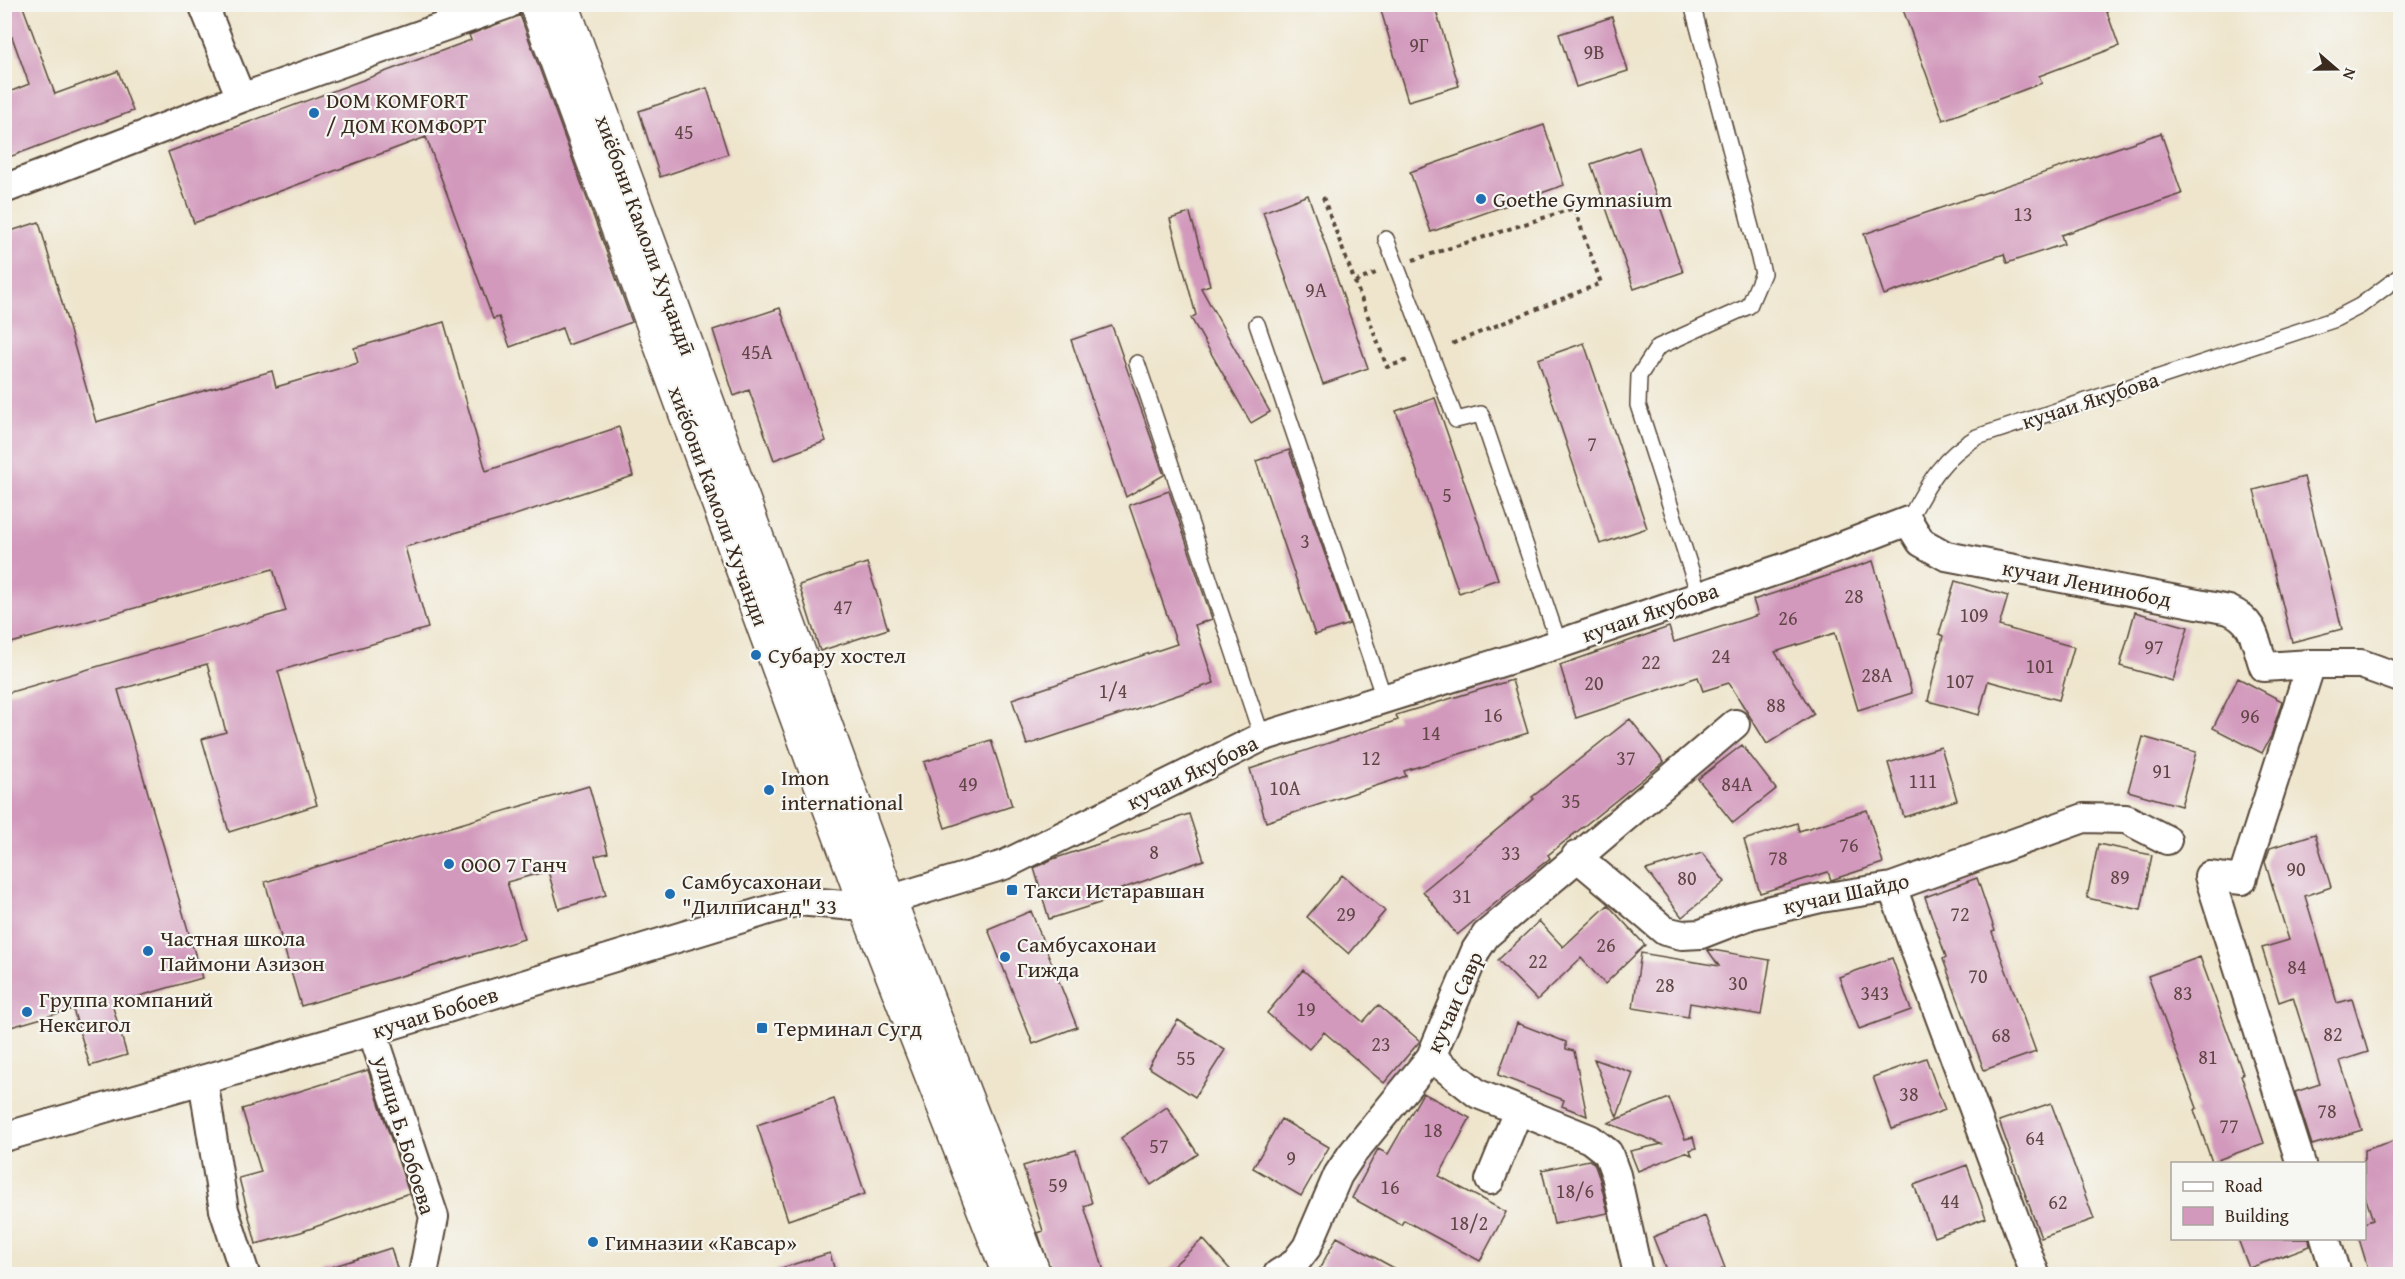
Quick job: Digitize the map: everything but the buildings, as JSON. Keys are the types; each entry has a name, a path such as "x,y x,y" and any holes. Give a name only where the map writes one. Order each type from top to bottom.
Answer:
{"main road":[{"name":"хиёбони Камоли Хучанди","path":"536,4 878,903 1009,1275"},
{"name":"хиёбони Камоли Хуҷандӣ","path":"562,4 878,903 1034,1275"}],"street":[{"path":"203,4 241,98"},
{"path":"4,189 241,98 508,4"},
{"name":"кучаи Якубова","path":"878,903 1004,865 1262,737 1559,644 1803,561 1908,521"},
{"name":"кучаи Ленинобод","path":"1908,521 1922,542 1946,556 2229,610 2242,616 2251,626 2264,667 2311,664"},
{"path":"2300,1162 2209,876 2242,880 2311,664 2361,664 2388,676 2400,678"},
{"name":"кучаи Савр","path":"1278,1275 1294,1264 1307,1247 1338,1175 1352,1154 1431,1057 1476,950 1486,935 1576,856 1735,724"},
{"name":"кучаи Шайдо","path":"1576,856 1665,931 1682,935 1701,934 1750,915 1821,898 1892,887 2084,818 2126,819 2167,840"},
{"path":"1892,887 2035,1275"},
{"name":"кучаи Бобоев","path":"4,1137 372,1031 798,901 878,903"},
{"name":"улица Б. Бобоева","path":"372,1031 434,1217 423,1275"},
{"path":"1431,1057 1478,1094 1590,1139 1608,1153 1616,1176 1638,1275"},
{"path":"203,1080 224,1210 245,1275"},
{"path":"1490,1180 1518,1111"},
{"path":"2325,1240 2336,1275"}],"lane":[{"path":"1692,4 1763,273 1749,306 1658,347 1639,376 1638,405 1699,595"},
{"path":"1386,239 1456,420 1481,414 1559,644"},
{"name":"кучаи Якубова","path":"1908,521 1932,476 1955,450 1977,436 2333,320 2361,306 2400,276"},
{"path":"1257,324 1384,699"},
{"path":"1137,363 1262,737"}],"path":[{"path":"1323,197 1355,282 1387,367 1430,353 1601,283 1574,208 1396,265 1355,282"}],"place":[{"name":"DOM KOMFORT / ДОМ КОМФОРТ","path":"314,113"},
{"name":"Goethe Gymnasium","path":"1481,199"},
{"name":"Субару хостел","path":"756,655"},
{"name":"Imon international","path":"769,790"},
{"name":"ООО 7 Ганч","path":"449,864"},
{"name":"Такси Истаравшан","path":"1012,890"},
{"name":"Самбусахонаи \"Дилписанд\" 33","path":"670,894"},
{"name":"Частная школа Паймони Азизон","path":"148,951"},
{"name":"Самбусахонаи Гижда","path":"1005,957"},
{"name":"Группа компаний Нексигол","path":"27,1012"},
{"name":"Терминал Сугд","path":"762,1028"},
{"name":"Гимназии «Кавсар»","path":"593,1242"}]}
